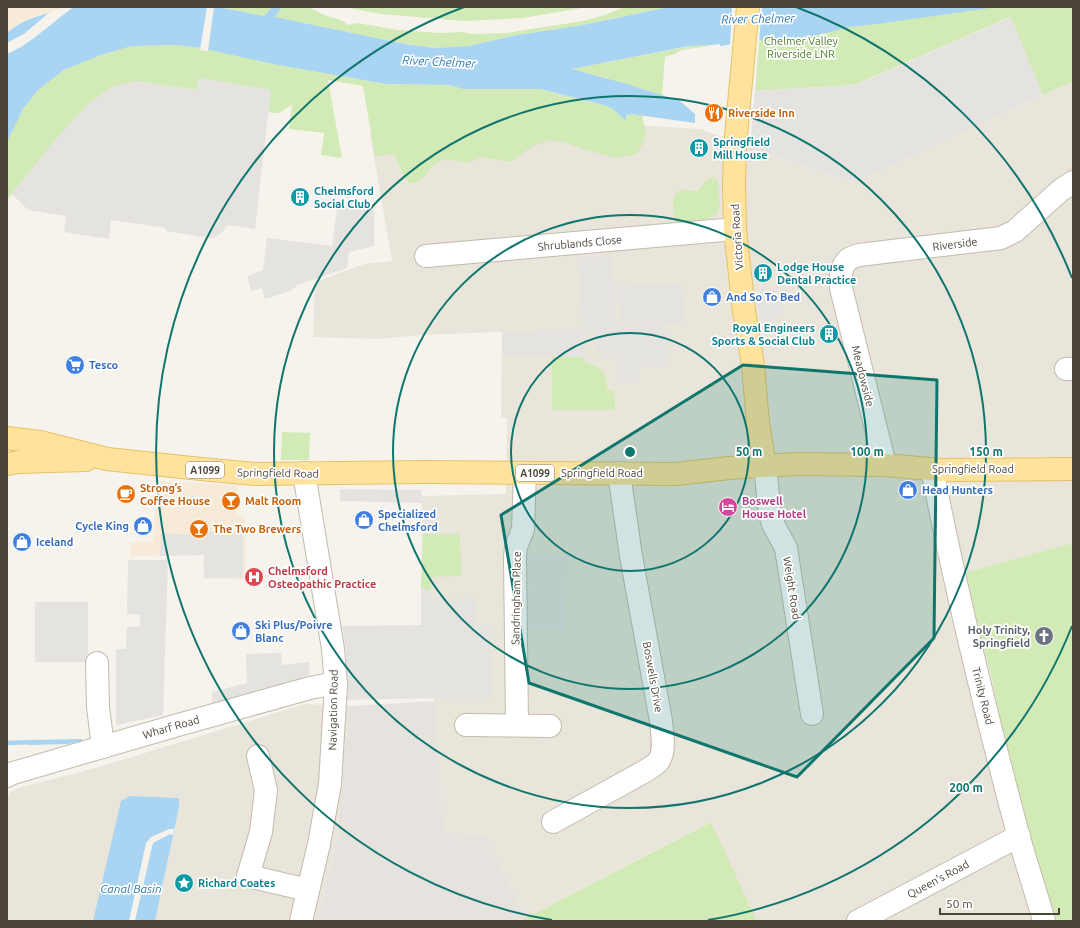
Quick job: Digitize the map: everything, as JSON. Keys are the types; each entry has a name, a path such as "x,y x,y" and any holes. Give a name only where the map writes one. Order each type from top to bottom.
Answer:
{"main road":[{"name":"Victoria Road","path":"748,7 735,146 735,229 744,311 753,365 758,423 765,466"},
{"name":"Springfield Road","path":"7,438 40,442 107,459 255,474 676,474 729,468 796,464 885,465 932,469 1073,469"},
{"name":"Springfield Road","path":"7,464 18,462 107,459"}],"street":[{"name":"Riverside","path":"840,288 840,275 844,265 850,258 859,255 1001,238 1015,231 1061,190 1073,182"},
{"name":"Shrublands Close","path":"426,256 735,229"},
{"name":"Meadowside","path":"840,288 885,465"},
{"name":"Weight Road","path":"765,466 770,514 773,524 786,548 812,714"},
{"name":"Trinity Road","path":"932,469 943,528 999,760 1044,921"},
{"name":"Sandringham Place","path":"517,725 515,557 516,547 523,528 525,473"},
{"name":"Boswells Drive","path":"553,822 647,770 658,762 662,752 663,740 661,721 628,534 619,473"},
{"name":"Navigation Road","path":"301,921 319,844 330,784 336,685 333,649 304,474"},
{"path":"97,663 98,707 103,747"},
{"name":"Wharf Road","path":"7,776 310,688 325,685 336,685"},
{"path":"466,725 550,726"},
{"path":"258,756 266,790 261,832 248,876 308,890"},
{"name":"Queen's Road","path":"858,921 1019,836"}],"highlighted area":[{"path":"743,365 937,380 934,638 797,777 529,683 501,515"}],"shaded area":[{"path":"7,7 75,7 30,18 7,33"},
{"path":"1011,17 1043,95 859,181 843,179 750,148 755,91 855,85"},
{"path":"199,78 271,90 255,229 227,225 220,234 209,238 166,231 166,228 111,220 109,239 64,232 66,216 28,210 12,194 57,138 88,104 111,87 134,81 197,90"},
{"path":"1073,81 1073,543 964,573 991,675 1021,821 1054,921 757,921 710,822 526,918 487,835 444,832 435,701 421,625 422,496 506,494 507,418 501,418 502,332 419,335 379,339 313,337 315,282 365,264 392,261 370,134 616,124 701,129 750,148 843,179 859,181"},
{"path":"338,202 374,206 374,246 349,252 347,268 298,285 290,291 265,299 262,288 251,291 247,276 263,270 267,238 332,246"},
{"path":"612,255 616,328 665,326 667,366 640,367 640,382 618,384 617,353 595,353 594,329 584,329 577,258"},
{"path":"681,283 685,323 639,325 638,321 620,323 617,286"},
{"path":"777,289 784,316 761,322 758,305 762,303 760,292"},
{"path":"584,329 585,357 502,356 502,332"},
{"name":"The Two Brewers","path":"160,481 237,485 237,516 245,517 245,579 204,579 203,555 130,556 130,542 153,542 156,497 159,496"},
{"path":"340,489 421,490 422,503 340,501"},
{"path":"203,531 243,533 243,577 204,578 204,555 160,556 161,533 202,535"},
{"path":"527,554 568,554 565,630 528,630 529,587"},
{"path":"128,560 168,560 163,715 116,725 116,649 126,649 127,627 140,626 140,615 127,614"},
{"path":"421,589 431,590 432,600 475,599 475,624 490,624 491,697 346,700 346,650 342,626 421,625"},
{"path":"35,602 88,602 88,662 35,662"},
{"path":"281,653 282,665 309,662 310,674 300,679 212,705 212,692 247,683 246,654"},
{"path":"435,701 444,832 487,835 526,918 519,921 318,921 337,839 349,706"},
{"path":"305,704 349,706 337,839 318,921 155,921 179,807 179,798 130,796 94,921 7,921 7,798 10,792 22,787 99,767"}],"green space":[{"path":"218,7 272,7 264,16"},
{"path":"282,7 309,7 324,15 341,20 348,25 357,23 398,30 440,33 462,32 472,34 507,33 583,21 605,15 624,7 669,7 583,25 512,36 469,46 435,48 405,44 274,17"},
{"path":"343,7 587,7 523,18 464,21 381,14"},
{"name":"Chelmer Valley Riverside LNR","path":"762,7 1073,7 1073,81 1043,95 1010,17 854,85 755,91"},
{"path":"701,44 709,46 681,50 665,57 662,96 599,76 571,69"},
{"path":"175,45 208,49 278,65 386,84 449,85 463,89 540,89 604,105 613,109 625,119 629,114 642,115 645,127 645,136 637,154 616,158 563,142 550,140 533,146 510,162 483,157 466,163 445,159 432,166 424,177 416,183 409,183 404,176 394,154 375,157 363,86 328,80 342,158 321,155 324,133 289,129 292,104 278,113 268,111 271,90 199,78 197,90 134,81 57,138 7,200 7,142 23,109 38,90 64,70 101,55 132,46"},
{"path":"709,178 714,178 718,181 720,203 716,214 707,219 676,222 673,203 676,194 679,191 685,190 697,191"},
{"path":"552,356 585,357 585,363 599,368 605,375 607,390 614,390 615,410 552,410"},
{"path":"282,432 310,433 309,460 281,460"},
{"path":"423,534 460,534 461,576 431,577 431,590 421,589"},
{"path":"1073,543 1073,920 1054,921 1021,821 991,675 964,573"},
{"path":"711,822 757,921 519,921 526,918"}],"water":[{"name":"River Chelmer","path":"75,7 218,7 264,16 272,7 282,7 275,17 405,44 435,48 469,46 512,36 583,25 669,7 997,7 850,27 813,36 759,40 720,46 720,44 689,46 572,69 627,84 680,101 695,114 695,123 631,114 627,115 625,120 613,109 604,105 540,89 463,89 449,85 386,84 278,65 201,48 175,45 132,46 101,55 64,70 38,90 23,109 7,142 7,33 14,27 31,19 48,13"},
{"path":"82,739 82,741 68,744 28,745 28,740"},
{"name":"Canal Basin","path":"130,796 179,798 179,807 155,921 93,921 121,801"}],"pier":[{"path":"66,7 72,8 34,38 7,54 7,43 25,33 51,11"},
{"path":"207,7 214,7 208,51 200,50"},
{"path":"732,7 762,7 759,42 730,46"},
{"path":"169,829 174,829 173,835 170,834 153,843 135,921 129,921 146,843 151,837"}],"waterway":[{"path":"7,743 33,742"}],"place":[{"name":"Riverside Inn","path":"714,113"},
{"name":"Springfield Mill House","path":"699,148"},
{"name":"Chelmsford Social Club","path":"300,197"},
{"name":"Lodge House Dental Practice","path":"763,273"},
{"name":"And So To Bed","path":"712,297"},
{"name":"Royal Engineers Sports & Social Club","path":"829,334"},
{"name":"Tesco","path":"75,365"},
{"name":"Head Hunters","path":"908,490"},
{"name":"Strong’s Coffee House","path":"126,494"},
{"name":"Malt Room","path":"231,501"},
{"name":"Boswell House Hotel","path":"728,507"},
{"name":"Specialized Chelmsford","path":"364,520"},
{"name":"Cycle King","path":"143,526"},
{"name":"The Two Brewers","path":"199,529"},
{"name":"Iceland","path":"22,542"},
{"name":"Chelmsford Osteopathic Practice","path":"254,577"},
{"name":"Ski Plus/Poivre Blanc","path":"241,631"},
{"name":"Holy Trinity, Springfield","path":"1044,636"},
{"name":"Richard Coates","path":"184,883"}]}
